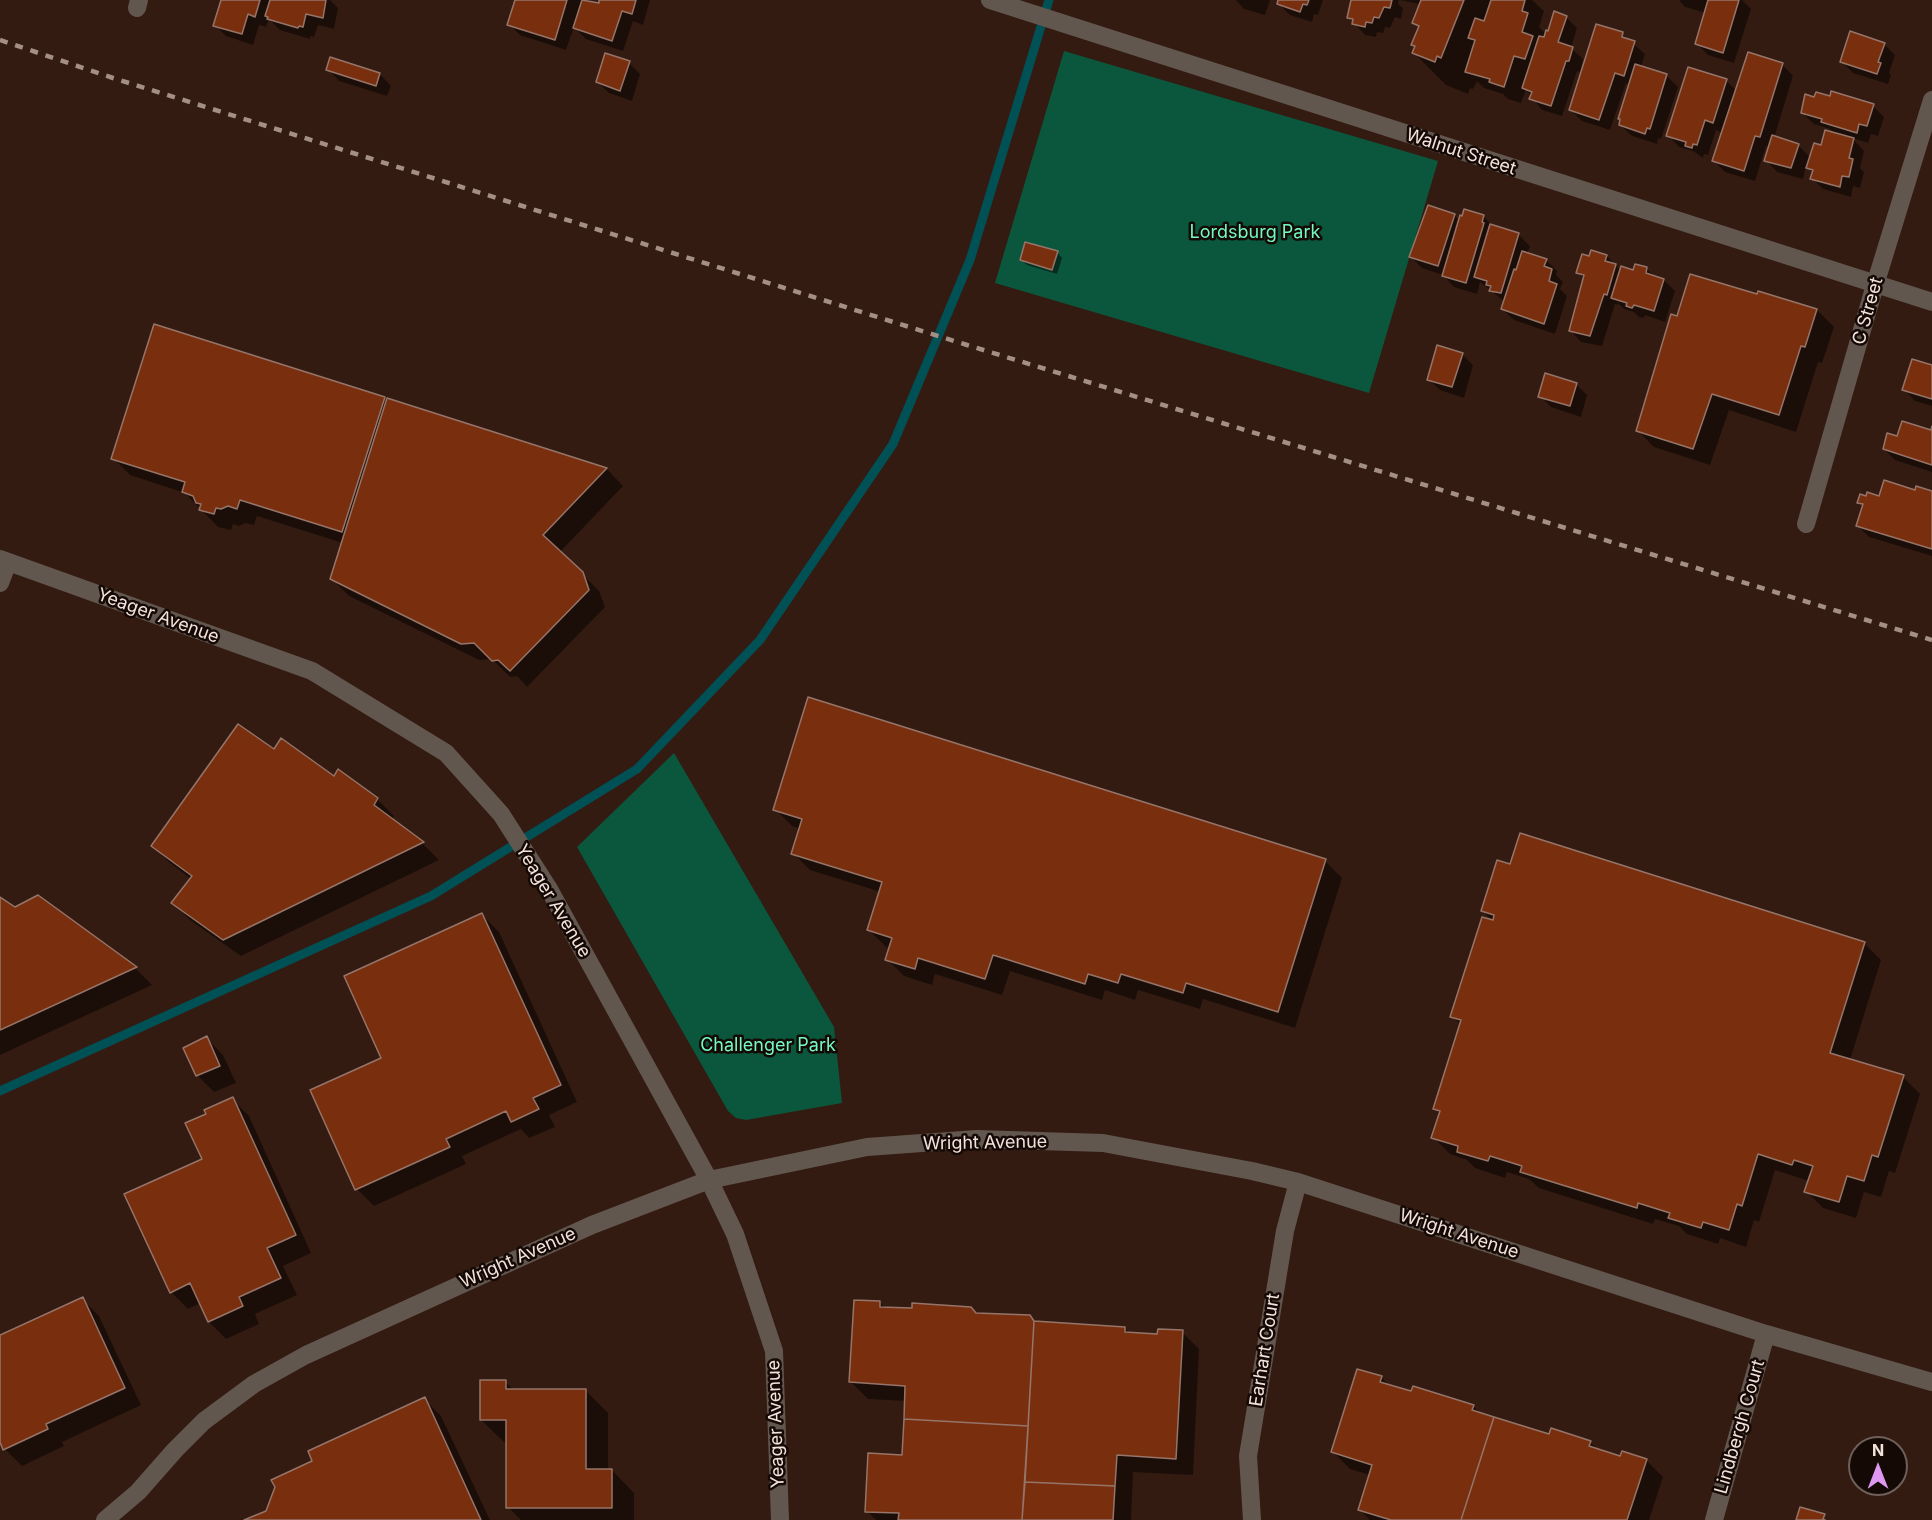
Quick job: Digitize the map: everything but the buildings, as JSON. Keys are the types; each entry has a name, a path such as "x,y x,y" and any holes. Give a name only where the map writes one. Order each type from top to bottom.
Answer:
{"street":[{"name":"Walnut Street","path":"990,0 1932,302"},
{"name":"C Street","path":"1806,524 1875,285 1932,100"},
{"path":"0,583 4,561"},
{"name":"Yeager Avenue","path":"4,561 312,671 446,753 501,814 549,889 709,1180 735,1234 774,1351 780,1520"},
{"name":"Wright Avenue","path":"105,1520 138,1492 204,1421 265,1378 306,1355 582,1229 709,1180 867,1147 977,1139 1103,1143 1252,1171 1298,1182 1766,1334 1932,1382"},
{"name":"Earhart Court","path":"1252,1520 1248,1456 1285,1231 1298,1182"},
{"name":"Lindbergh Court","path":"1714,1520 1766,1334"}],"green space":[{"name":"Lordsburg Park","path":"1064,51 1438,161 1369,393 995,283"},
{"name":"Challenger Park","path":"674,753 834,1027 842,1103 746,1120 736,1118 728,1111 577,847"}],"waterway":[{"path":"0,1091 431,896 637,769 760,640 893,444 970,260 1049,0"}],"railway":[{"path":"0,40 113,78 967,345 1932,640"}]}
